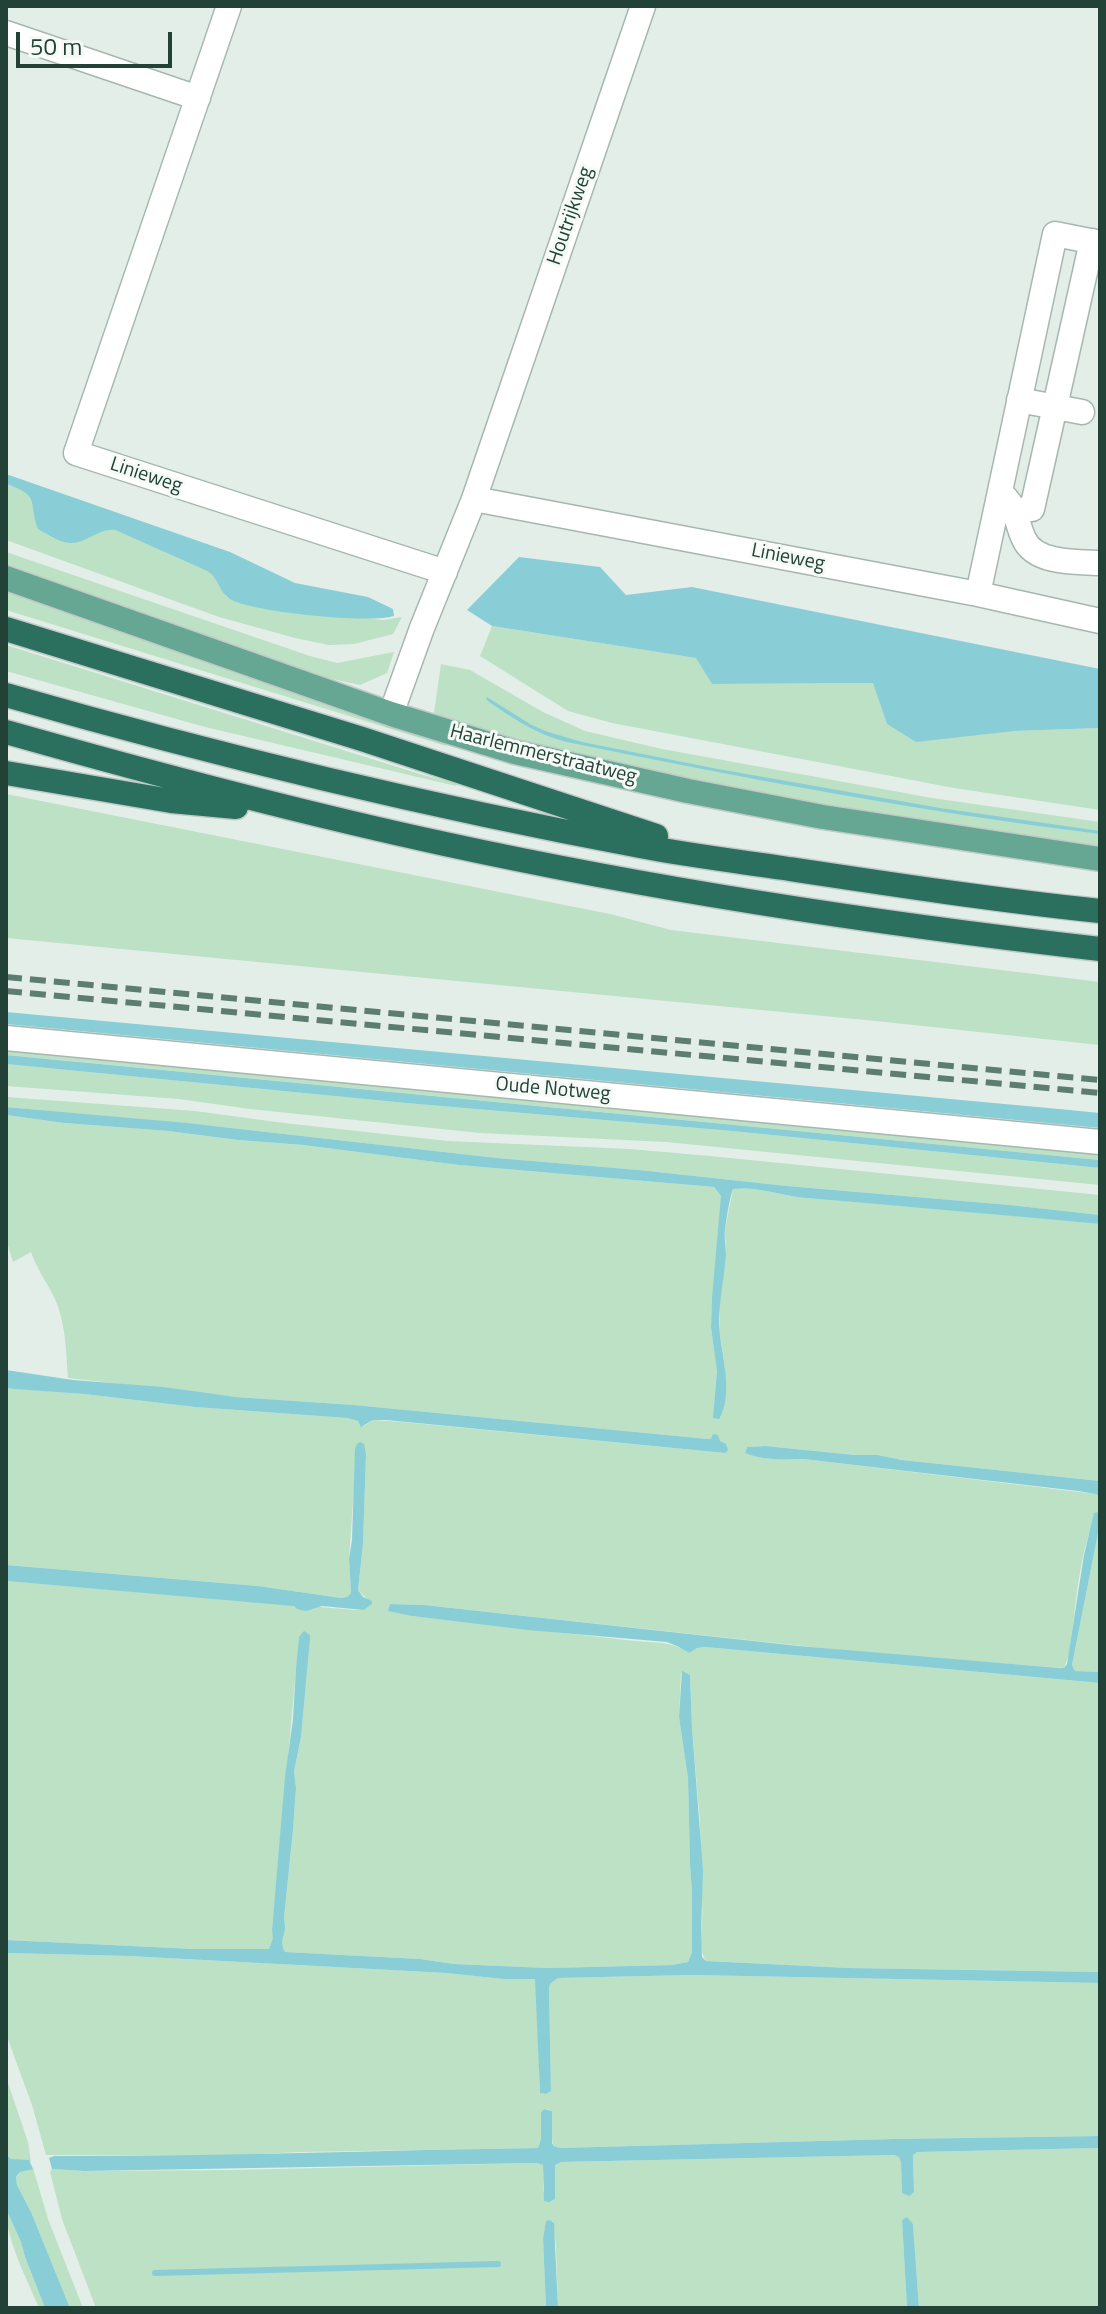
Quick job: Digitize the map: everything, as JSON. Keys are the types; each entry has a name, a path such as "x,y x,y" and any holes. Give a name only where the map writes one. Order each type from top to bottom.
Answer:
{"highway":[{"path":"6,629 362,739 726,859"},
{"path":"6,695 259,763 487,816 643,847 991,899 1100,911"},
{"path":"6,732 179,781 318,815 647,884 948,931 1100,949"},
{"path":"6,773 171,801 318,815"}],"main road":[{"name":"Haarlemmerstraatweg","path":"6,578 391,714 515,752 688,791 823,817 1100,859"}],"street":[{"path":"6,33 198,98 229,6"},
{"name":"Houtrijkweg","path":"474,499 643,6"},
{"name":"Linieweg","path":"198,98 76,453 445,572"},
{"path":"978,594 1007,500 1019,400 1055,234 1096,242 1032,509 1007,500"},
{"path":"1019,400 1082,412"},
{"path":"391,714 474,499"},
{"name":"Linieweg","path":"474,499 978,594 1100,621"},
{"path":"1007,500 1023,539 1036,554 1059,560 1100,563"},
{"name":"Oude Notweg","path":"6,1038 1100,1142"}],"green space":[{"path":"6,484 30,495 39,526 52,537 71,543 109,529 115,530 207,571 217,579 226,597 364,618 384,620 402,617 393,634 354,644 329,645 219,617 6,540"},
{"path":"6,552 337,663 394,652 387,673 360,685 328,678 6,564"},
{"path":"6,591 444,742 446,746 6,610"},
{"path":"492,626 697,658 712,684 874,683 887,724 1014,731 1100,728 1100,810 954,788 612,723 568,711 480,656"},
{"path":"6,645 457,784 205,727 6,671"},
{"path":"441,664 470,670 543,712 585,731 662,749 932,798 1100,822 1100,847 759,792 536,745 434,713"},
{"path":"6,794 610,914 671,930 1100,982 1100,1045 6,938"},
{"path":"6,1044 1100,1149 1100,1160 6,1055"},
{"path":"6,1064 1100,1168 1100,1185 666,1142 480,1133 179,1099 6,1086"},
{"path":"6,1097 195,1111 448,1141 630,1149 1100,1195 1100,1215 497,1158 223,1127 6,1107"},
{"path":"6,1115 303,1145 459,1165 714,1187 721,1196 721,1203 712,1296 711,1328 717,1370 713,1416 723,1411 725,1367 720,1334 720,1301 726,1255 725,1230 733,1189 1100,1224 1100,1481 878,1455 766,1446 747,1447 745,1453 766,1458 803,1459 1096,1494 1100,1497 1100,1514 1098,1512 1086,1544 1069,1654 1064,1668 868,1653 424,1605 390,1604 412,1616 663,1643 689,1653 705,1647 1100,1683 1100,1972 849,1968 706,1961 701,1947 700,1822 690,1675 681,1673 679,1717 688,1778 692,1893 692,1952 688,1962 547,1968 284,1952 282,1938 296,1788 294,1772 301,1737 310,1640 299,1637 272,1930 274,1937 269,1949 194,1949 6,1940 6,1581 356,1610 364,1610 372,1604 358,1590 366,1455 357,1444 349,1559 351,1593 347,1597 258,1586 6,1565 6,1388 347,1418 364,1426 373,1420 402,1422 725,1453 714,1434 711,1440 354,1405 236,1397 68,1378 63,1327 54,1297 31,1252 13,1262 6,1239"},
{"path":"1100,1523 1100,1672 1075,1671 1072,1665"},
{"path":"6,1953 129,1956 536,1979 540,2093 546,2094 551,2091 549,1989 558,1978 692,1975 1100,1983 1100,2136 560,2148 553,2142 551,2110 544,2109 541,2112 538,2148 218,2156 46,2155 32,2105 6,2034"},
{"path":"6,2077 28,2142 31,2162 11,2159 6,2155"},
{"path":"1100,2148 1100,2308 919,2308 913,2224 907,2218 902,2220 907,2308 558,2308 553,2221 546,2221 543,2238 546,2308 96,2308 62,2219 50,2172 52,2169 232,2170 537,2163 543,2165 543,2191 555,2199 555,2164 561,2162 894,2155 899,2157 901,2163 902,2193 914,2191 913,2154 917,2152"},
{"path":"33,2168 48,2219 83,2308 70,2308 17,2185 16,2178 20,2172"},
{"path":"6,2209 45,2308 39,2308 18,2259 9,2233"}],"water":[{"path":"6,474 230,552 295,583 368,597 393,609 394,616 337,618 242,604 226,596 207,571 115,530 103,531 76,543 62,542 38,529 29,496 6,484"},
{"path":"519,557 600,567 626,595 692,587 1100,669 1100,728 1014,731 916,742 887,724 873,683 712,684 696,658 492,626 467,610"},
{"path":"487,697 530,724 582,742 940,808 1100,831 1100,834 833,793 567,742 526,726 489,702"},
{"path":"6,1012 1100,1113 1100,1128 6,1024"},
{"path":"6,1055 1100,1160 1100,1168 6,1064"},
{"path":"6,1107 187,1123 497,1158 1010,1205 1100,1215 1100,1224 733,1189 725,1230 726,1255 719,1315 726,1389 719,1419 713,1418 717,1371 711,1328 721,1196 714,1187 459,1165 303,1145 64,1123 6,1115"},
{"path":"6,1370 236,1397 354,1405 708,1439 713,1434 718,1435 728,1450 725,1453 386,1420 373,1420 361,1427 358,1421 347,1418 14,1389 6,1388"},
{"path":"360,1442 364,1444 366,1455 358,1590 363,1597 372,1601 364,1610 322,1606 306,1611 294,1606 6,1581 6,1565 258,1586 347,1597 351,1593 349,1559 355,1449"},
{"path":"747,1447 878,1455 1100,1481 1100,1497 1078,1491 803,1459 766,1458 745,1453"},
{"path":"1098,1512 1100,1523 1072,1665 1075,1671 1100,1672 1100,1683 705,1647 689,1653 667,1642 528,1630 388,1611 390,1604 424,1605 799,1646 1064,1668 1084,1555 1094,1513"},
{"path":"304,1631 310,1635 310,1640 301,1737 294,1772 296,1788 282,1943 285,1952 547,1968 688,1962 692,1952 692,1893 688,1778 679,1717 682,1671 690,1675 703,1871 702,1957 706,1961 849,1968 1100,1972 1100,1983 692,1975 558,1978 549,1989 551,2091 546,2094 540,2093 535,1979 129,1956 6,1953 6,1940 194,1949 269,1949 273,1938 299,1637"},
{"path":"544,2109 552,2111 552,2143 560,2148 1100,2136 1100,2148 917,2152 913,2155 914,2192 909,2196 902,2193 901,2163 899,2157 894,2155 561,2162 555,2165 555,2199 549,2202 544,2201 543,2165 537,2163 84,2171 52,2169 49,2158 538,2148 541,2112"},
{"path":"6,2155 11,2159 29,2160 33,2169 20,2172 16,2177 17,2185 70,2308 45,2308 6,2209"},
{"path":"907,2217 913,2224 919,2308 907,2308 902,2220"},
{"path":"546,2221 554,2223 558,2308 546,2308 543,2238"}],"waterway":[{"path":"155,2273 498,2264"}],"railway":[{"path":"6,977 1100,1080"},
{"path":"6,991 1100,1093"}]}
